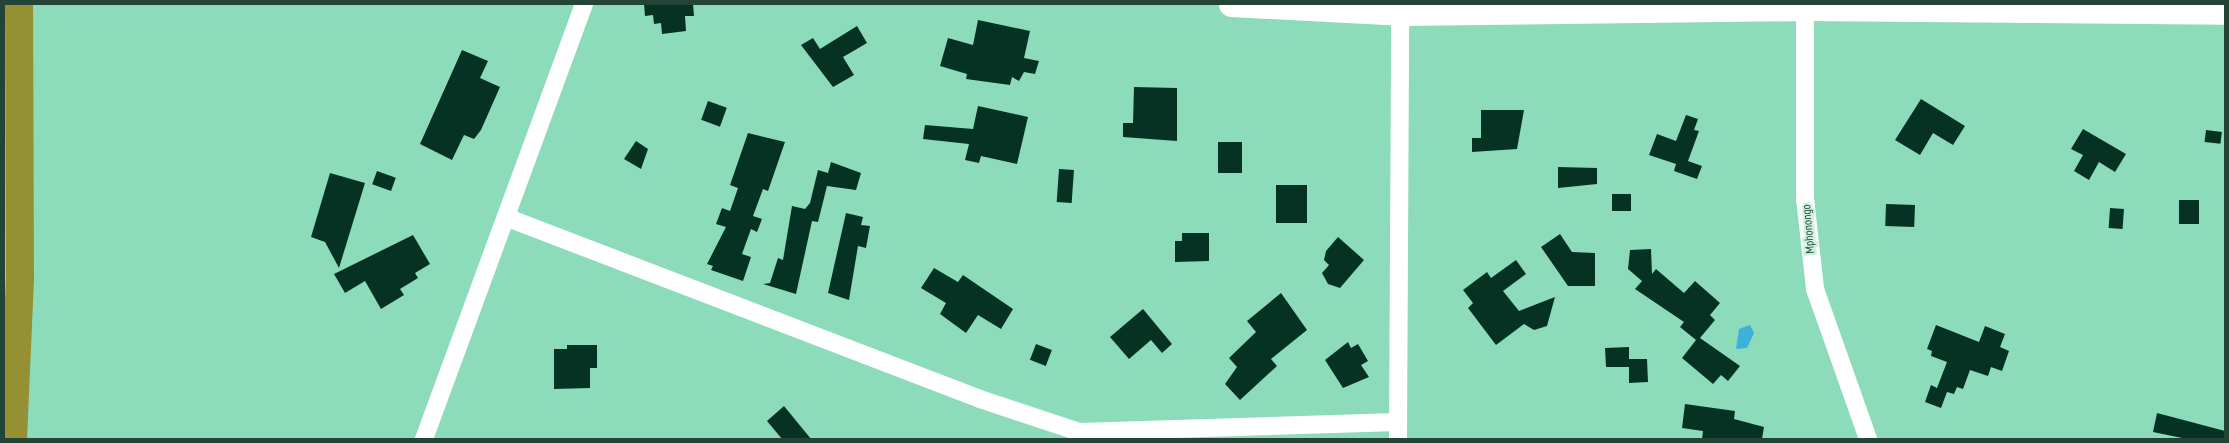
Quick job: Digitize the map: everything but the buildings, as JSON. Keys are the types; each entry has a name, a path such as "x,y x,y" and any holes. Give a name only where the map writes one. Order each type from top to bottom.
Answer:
{"highway":[{"path":"13,439 20,277 19,4"}],"street":[{"path":"424,439 508,218 584,4"},
{"path":"1231,4 1400,12 1805,8 2225,12"},
{"name":"Mphonongo","path":"1805,8 1805,198 1815,289 1868,439"},
{"path":"508,218 980,399 1079,432 1398,431 1400,12"}],"water":[{"path":"1750,325 1754,333 1747,348 1736,349 1739,329"}]}
